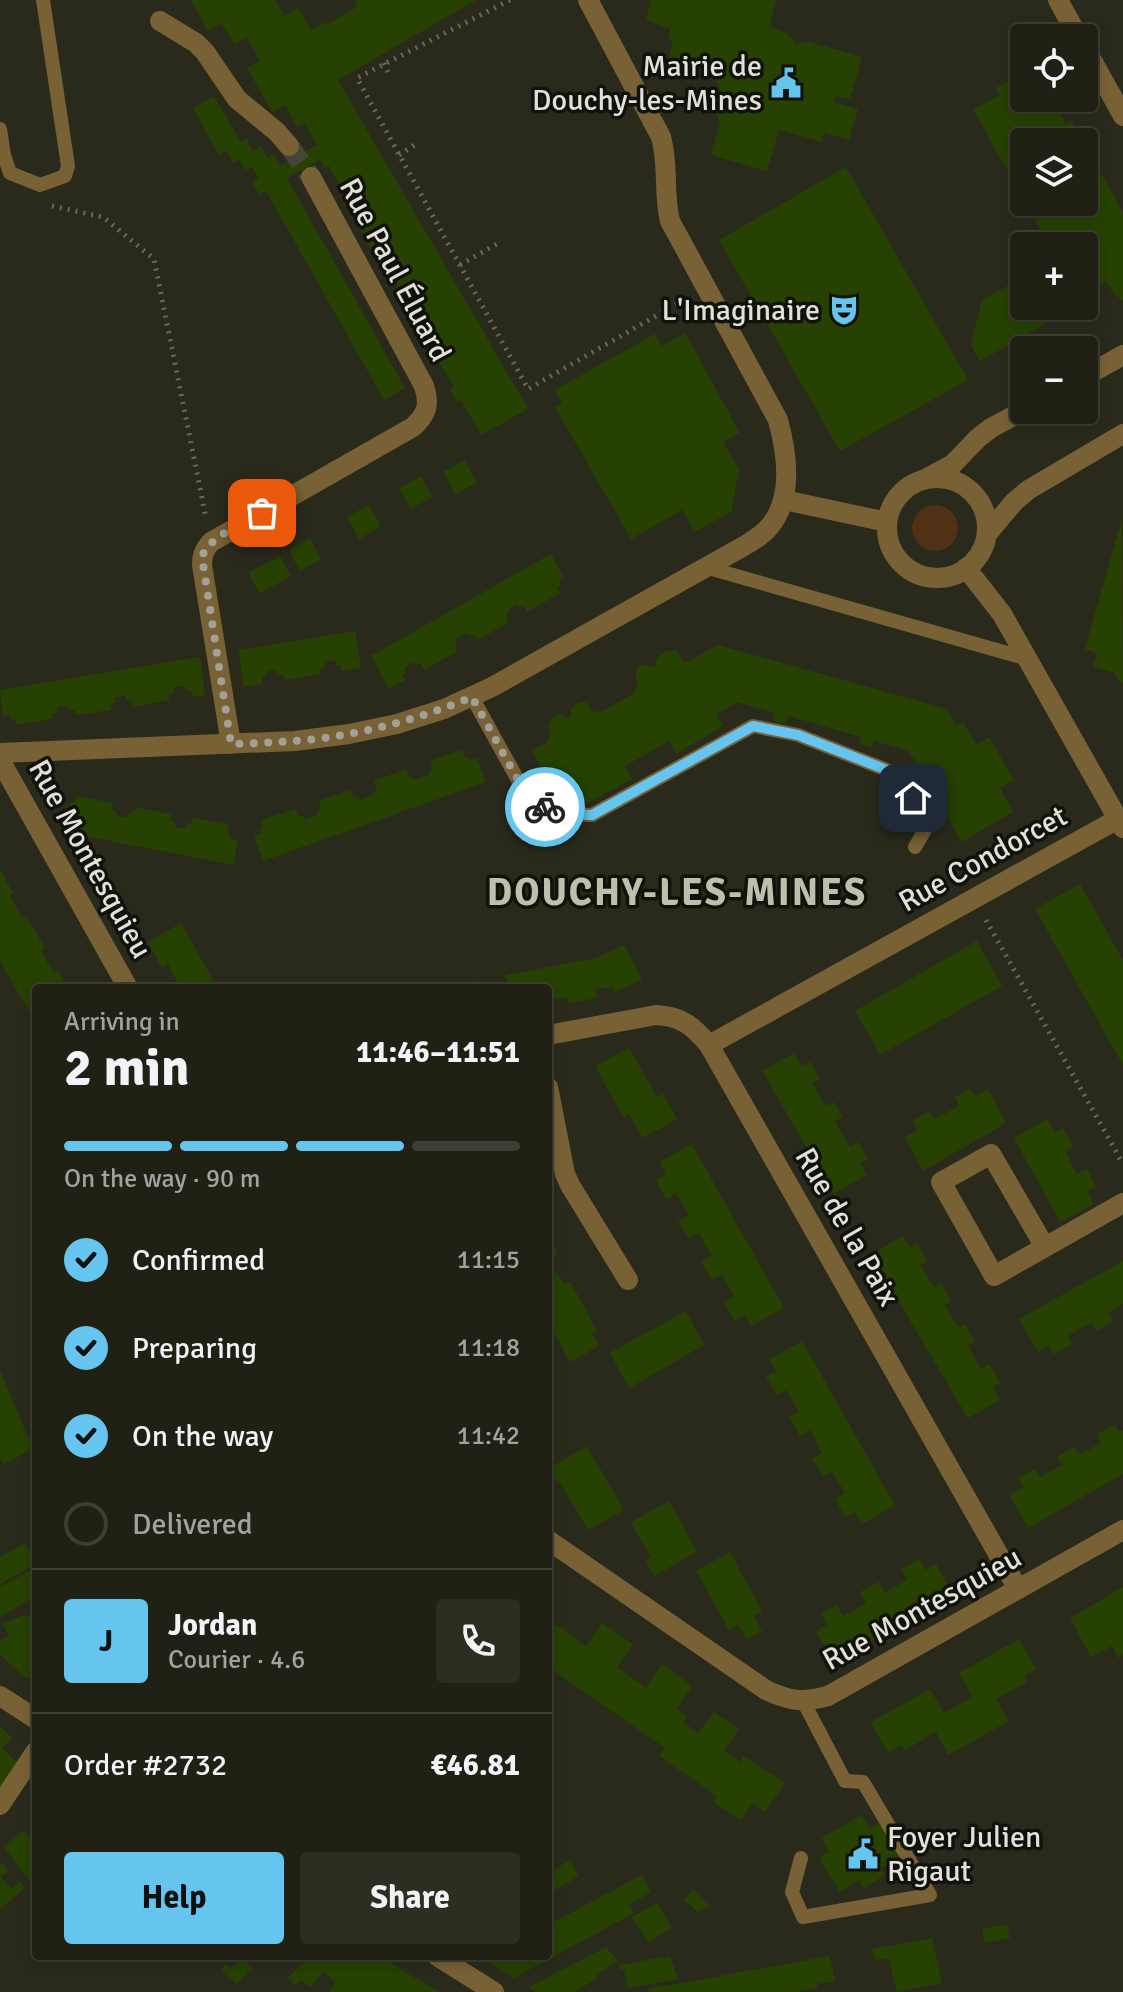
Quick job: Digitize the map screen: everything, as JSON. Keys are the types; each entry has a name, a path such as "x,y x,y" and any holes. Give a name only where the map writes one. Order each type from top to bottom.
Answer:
{"street":[{"path":"0,753 295,741 397,724 472,697 763,534 772,524 784,500 786,475 778,420 670,221 661,137 588,0"},
{"path":"1058,0 1071,24"},
{"path":"160,21 196,43 237,99 289,146"},
{"path":"1098,71 1123,116"},
{"name":"Rue Paul Éluard","path":"211,542 413,427 422,419 426,409 428,399 424,386 311,177"},
{"path":"1098,369 1123,355"},
{"path":"1010,418 978,438 953,464 911,484 899,494 891,507 887,522 893,551 902,564 915,573 937,578 966,568 980,553 987,534 1028,490 1123,434"},
{"path":"926,479 948,479 973,493 984,512 987,534"},
{"path":"784,500 887,522"},
{"path":"211,542 204,549 202,565 231,744"},
{"path":"966,568 1002,614 1120,824"},
{"name":"Rue Montesquieu","path":"0,760 126,984"},
{"name":"Rue Condorcet","path":"709,1045 974,898 1120,824"},
{"name":"Rue de la Paix","path":"552,1034 656,1015 681,1019 709,1045 1018,1589"},
{"path":"552,1107 565,1174 628,1280"},
{"path":"1045,1247 991,1154 941,1182 994,1276 1123,1203"},
{"name":"Rue Montesquieu","path":"552,1543 766,1690 790,1700 803,1701 828,1696 1123,1530"},
{"path":"0,1696 32,1716"},
{"path":"0,1805 32,1757"},
{"path":"443,1960 494,1992"}],"lane":[{"path":"0,129 10,173 40,185 65,176 68,166 43,0"},
{"path":"705,567 1028,659"},
{"path":"472,697 529,800 561,814 592,815 753,726 798,735 897,774 929,823 915,847"},
{"path":"801,1858 792,1892 803,1917 930,1895 863,1782 845,1781 803,1701"}],"path":[{"path":"510,0 357,78 528,389 706,287"},
{"path":"384,63 388,72"},
{"path":"399,155 419,142"},
{"path":"42,204 103,217 154,259 211,542"},
{"path":"460,265 500,242"},
{"path":"974,898 1123,1164"}],"shaded area":[{"path":"935,505 951,512 958,528 951,544 935,551 919,544 912,528 919,512"}],"building":[{"path":"190,0 275,0 284,16 298,8 311,30 357,7 354,2 357,0 476,0 338,80 528,409 481,435 461,400 457,402 450,390 454,388 417,322 413,325 406,312 410,309 374,245 369,247 361,232 365,230 329,166 324,168 320,160 287,178 405,388 384,400 266,191 259,194 252,182 259,178 252,167 245,170 239,159 233,163 226,151 219,155 193,108 214,96 241,142 247,139 253,151 261,146 267,158 274,155 280,166 317,145 305,123 297,127 285,105 272,112 247,68 260,61 247,38 234,45 222,23 208,31"},
{"name":"Mairie de Douchy-les-Mines","path":"651,0 776,0 769,27 787,33 797,44 806,41 862,57 850,99 836,96 834,102 858,109 849,140 824,133 822,142 779,130 767,171 711,155 720,122 712,107 725,100 711,71 669,58 673,42 668,40 671,29 646,20"},
{"path":"1010,80 1010,112 1059,112 1066,124 1071,120 1075,128 1010,128 1010,175 973,110 1000,95 996,88"},
{"name":"L'Imaginaire","path":"846,167 968,380 840,451 719,240"},
{"path":"1098,168 1123,212 1123,300 1115,295 1106,281 1098,286 1098,232 1042,232 1033,216 1098,216"},
{"path":"1010,285 1010,320 1052,320 1024,336 1010,336 1010,344 980,361 971,345 982,300"},
{"path":"685,333 740,433 723,442 739,470 731,512 694,532 682,510 631,539 555,407 562,403 555,390 655,334 662,346"},
{"path":"465,460 477,483 455,494 443,472"},
{"path":"421,476 432,497 411,509 399,488"},
{"path":"369,505 381,526 359,539 347,517"},
{"path":"1122,518 1123,682 1120,684 1115,673 1093,667 1097,653 1085,649"},
{"path":"310,538 321,559 300,571 289,550"},
{"path":"551,554 564,578 557,588 560,593 527,612 525,606 518,604 510,608 506,617 509,622 478,640 475,635 468,636 466,633 456,639 457,652 424,670 421,664 414,662 405,667 406,672 402,675 405,680 389,689 371,656"},
{"path":"280,556 291,576 259,594 249,573"},
{"path":"355,631 361,668 342,671 335,660 326,662 320,670 321,674 285,680 277,670 268,671 262,677 262,684 244,687 238,650"},
{"path":"718,645 947,709 956,726 963,722 976,745 989,737 1014,780 1000,788 1013,812 962,842 948,818 937,824 912,782 923,776 909,751 874,741 872,748 859,744 861,737 788,716 786,724 773,721 775,713 737,702 716,714 723,726 676,754 669,741 625,766 632,779 587,804 581,791 561,802 532,751 546,743 551,733 548,727 551,719 559,714 569,719 572,707 580,702 588,703 592,711 601,712 634,693 638,684 635,678 637,668 644,664 655,667 658,657 667,651 678,651 683,662"},
{"path":"200,657 205,695 192,697 183,686 175,687 169,700 133,707 132,701 125,696 115,697 116,702 111,705 111,710 76,715 75,710 67,706 58,707 52,715 53,719 16,725 16,720 10,719 10,715 3,716 0,690"},
{"path":"462,750 464,756 471,760 477,758 486,782 263,861 254,836 260,834 263,828 261,820 296,809 298,816 305,819 318,815 321,808 319,801 351,790 353,796 360,800 373,795 377,788 374,781 406,769 409,777 415,780 429,775 432,768 430,761"},
{"path":"77,796 113,803 111,809 117,812 117,816 127,818 136,807 171,814 170,820 175,822 175,827 184,829 193,818 229,825 227,832 231,839 238,840 233,865 60,831 65,806 76,801"},
{"path":"0,870 22,918 26,916 45,948 41,951 47,962 54,973 58,971 66,984 32,984 32,1016 0,961"},
{"path":"1080,884 1123,960 1123,1065 1035,909"},
{"path":"181,923 216,984 179,984 168,964 162,968 148,942"},
{"path":"977,941 1002,986 880,1055 855,1011"},
{"path":"624,945 642,979 615,993 612,987 596,989 597,998 568,1003 567,997 552,999 552,984 507,984 505,975 597,958"},
{"path":"629,1048 657,1097 663,1094 677,1119 643,1138 629,1114 623,1117 595,1066"},
{"path":"794,1053 802,1066 811,1062 820,1079 812,1083 826,1106 834,1102 842,1117 835,1121 850,1147 858,1142 868,1159 860,1163 867,1175 834,1194 762,1071"},
{"path":"970,1089 975,1096 988,1089 1006,1123 923,1171 905,1137 917,1130 913,1121 929,1111 935,1119 959,1106 955,1097"},
{"path":"1047,1119 1055,1133 1063,1128 1073,1146 1065,1151 1077,1174 1087,1169 1096,1187 1088,1191 1094,1204 1060,1222 1014,1138"},
{"path":"692,1144 784,1308 751,1326 745,1315 734,1321 724,1302 734,1296 722,1274 712,1280 701,1262 711,1255 699,1233 689,1239 678,1220 689,1215 676,1193 666,1199 656,1180 666,1174 659,1162"},
{"path":"903,1236 910,1247 917,1243 927,1261 920,1265 934,1287 941,1283 951,1301 945,1305 958,1327 965,1324 975,1341 968,1346 981,1369 989,1364 1000,1382 993,1387 1000,1400 968,1418 871,1255"},
{"path":"552,1243 558,1254 552,1258"},
{"path":"1123,1261 1123,1304 1109,1312 1113,1321 1096,1331 1091,1323 1079,1329 1068,1336 1073,1344 1054,1354 1049,1346 1038,1352 1019,1319"},
{"path":"557,1272 564,1284 570,1281 597,1331 592,1334 599,1346 570,1362 552,1328 552,1275"},
{"path":"686,1311 704,1345 629,1388 610,1353"},
{"path":"802,1341 895,1505 862,1524 855,1512 845,1517 835,1499 845,1493 832,1471 823,1477 812,1458 822,1453 810,1430 800,1436 789,1417 799,1412 787,1390 777,1395 766,1377 776,1371 770,1359"},
{"path":"0,1370 32,1450 3,1464 0,1458"},
{"path":"1115,1425 1119,1432 1123,1430 1123,1474 1028,1528 1009,1495 1023,1487 1018,1478 1035,1469 1040,1477 1062,1465 1057,1457 1074,1447 1079,1455 1101,1443 1097,1434"},
{"path":"587,1446 624,1510 588,1530 552,1473 552,1466"},
{"path":"669,1501 697,1552 654,1576 646,1561 651,1558 631,1522"},
{"path":"26,1543 32,1556 32,1566 0,1584 0,1557"},
{"path":"730,1552 762,1611 754,1616 762,1632 747,1639 738,1625 729,1630 696,1571"},
{"path":"920,1559 925,1570 936,1564 954,1596 833,1662 816,1631 827,1625 821,1613 837,1605 843,1616 866,1603 860,1592 879,1582 884,1593 907,1580 901,1569"},
{"path":"32,1569 32,1598 0,1617 0,1587"},
{"path":"1123,1587 1123,1655 1118,1658 1112,1646 1091,1657 1070,1618"},
{"path":"32,1614 32,1677 26,1678 0,1655 0,1640 9,1636 3,1624"},
{"path":"602,1623 633,1644 617,1667 646,1688 662,1664 692,1686 677,1709 687,1716 683,1722 698,1733 714,1712 739,1729 724,1751 740,1762 744,1756 785,1783 765,1812 752,1803 741,1821 713,1802 717,1796 659,1756 665,1748 552,1670 552,1630 556,1624 586,1646"},
{"path":"1019,1639 1036,1669 1024,1676 1027,1682 996,1699 1009,1721 948,1755 936,1732 904,1751 901,1745 888,1753 871,1722 930,1689 944,1713 972,1697 959,1673"},
{"path":"0,1726 12,1738 2,1748 19,1765 3,1788 0,1786"},
{"name":"Foyer Julien Rigaut","path":"862,1815 870,1828 881,1822 901,1855 881,1868 885,1875 864,1888 859,1880 840,1892 819,1858 829,1852 822,1838"},
{"path":"23,1831 32,1841 32,1885 4,1847"},
{"path":"570,1860 579,1876 552,1892 552,1878 556,1876 553,1870"},
{"path":"0,1862 8,1870 1,1877 11,1889 20,1881 25,1888 0,1909"},
{"path":"642,1875 651,1892 629,1905 634,1913 552,1957 552,1923"},
{"path":"693,1890 711,1905 698,1912 684,1900"},
{"path":"657,1903 672,1928 648,1942 632,1917"},
{"path":"1007,1924 1010,1938 985,1943 982,1929"},
{"path":"932,1938 942,1983 897,1992 889,1958 875,1960 872,1949"},
{"path":"606,1947 618,1961 574,1992 536,1992 529,1987"},
{"path":"670,1956 678,1979 628,1988 624,1969 620,1970 619,1965"},
{"path":"830,1956 835,1981 796,1992 649,1992 648,1989"},
{"path":"243,1960 252,1968 237,1984 221,1970 226,1963 232,1968"},
{"path":"307,1960 313,1964 316,1960 386,1960 439,1992 328,1992 336,1982 323,1972 311,1987 301,1980 296,1986 287,1978"},
{"path":"486,1960 547,1960 514,1978"}],"tunnel":[{"path":"289,146 311,177"}],"way so far":[{"path":"262,513 211,542 204,549 202,557 231,744 295,741 349,734 397,724 472,697 529,800 545,807"}],"place":[{"name":"Mairie de Douchy-les-Mines","path":"786,83"},
{"name":"L'Imaginaire","path":"844,310"},
{"name":"Foyer Julien Rigaut","path":"863,1854"}],"district":[{"name":"DOUCHY-LES-MINES","path":"677,892"}],"route":[{"path":"545,807 561,814 592,815 753,726 798,735 897,774 913,798"}]}
